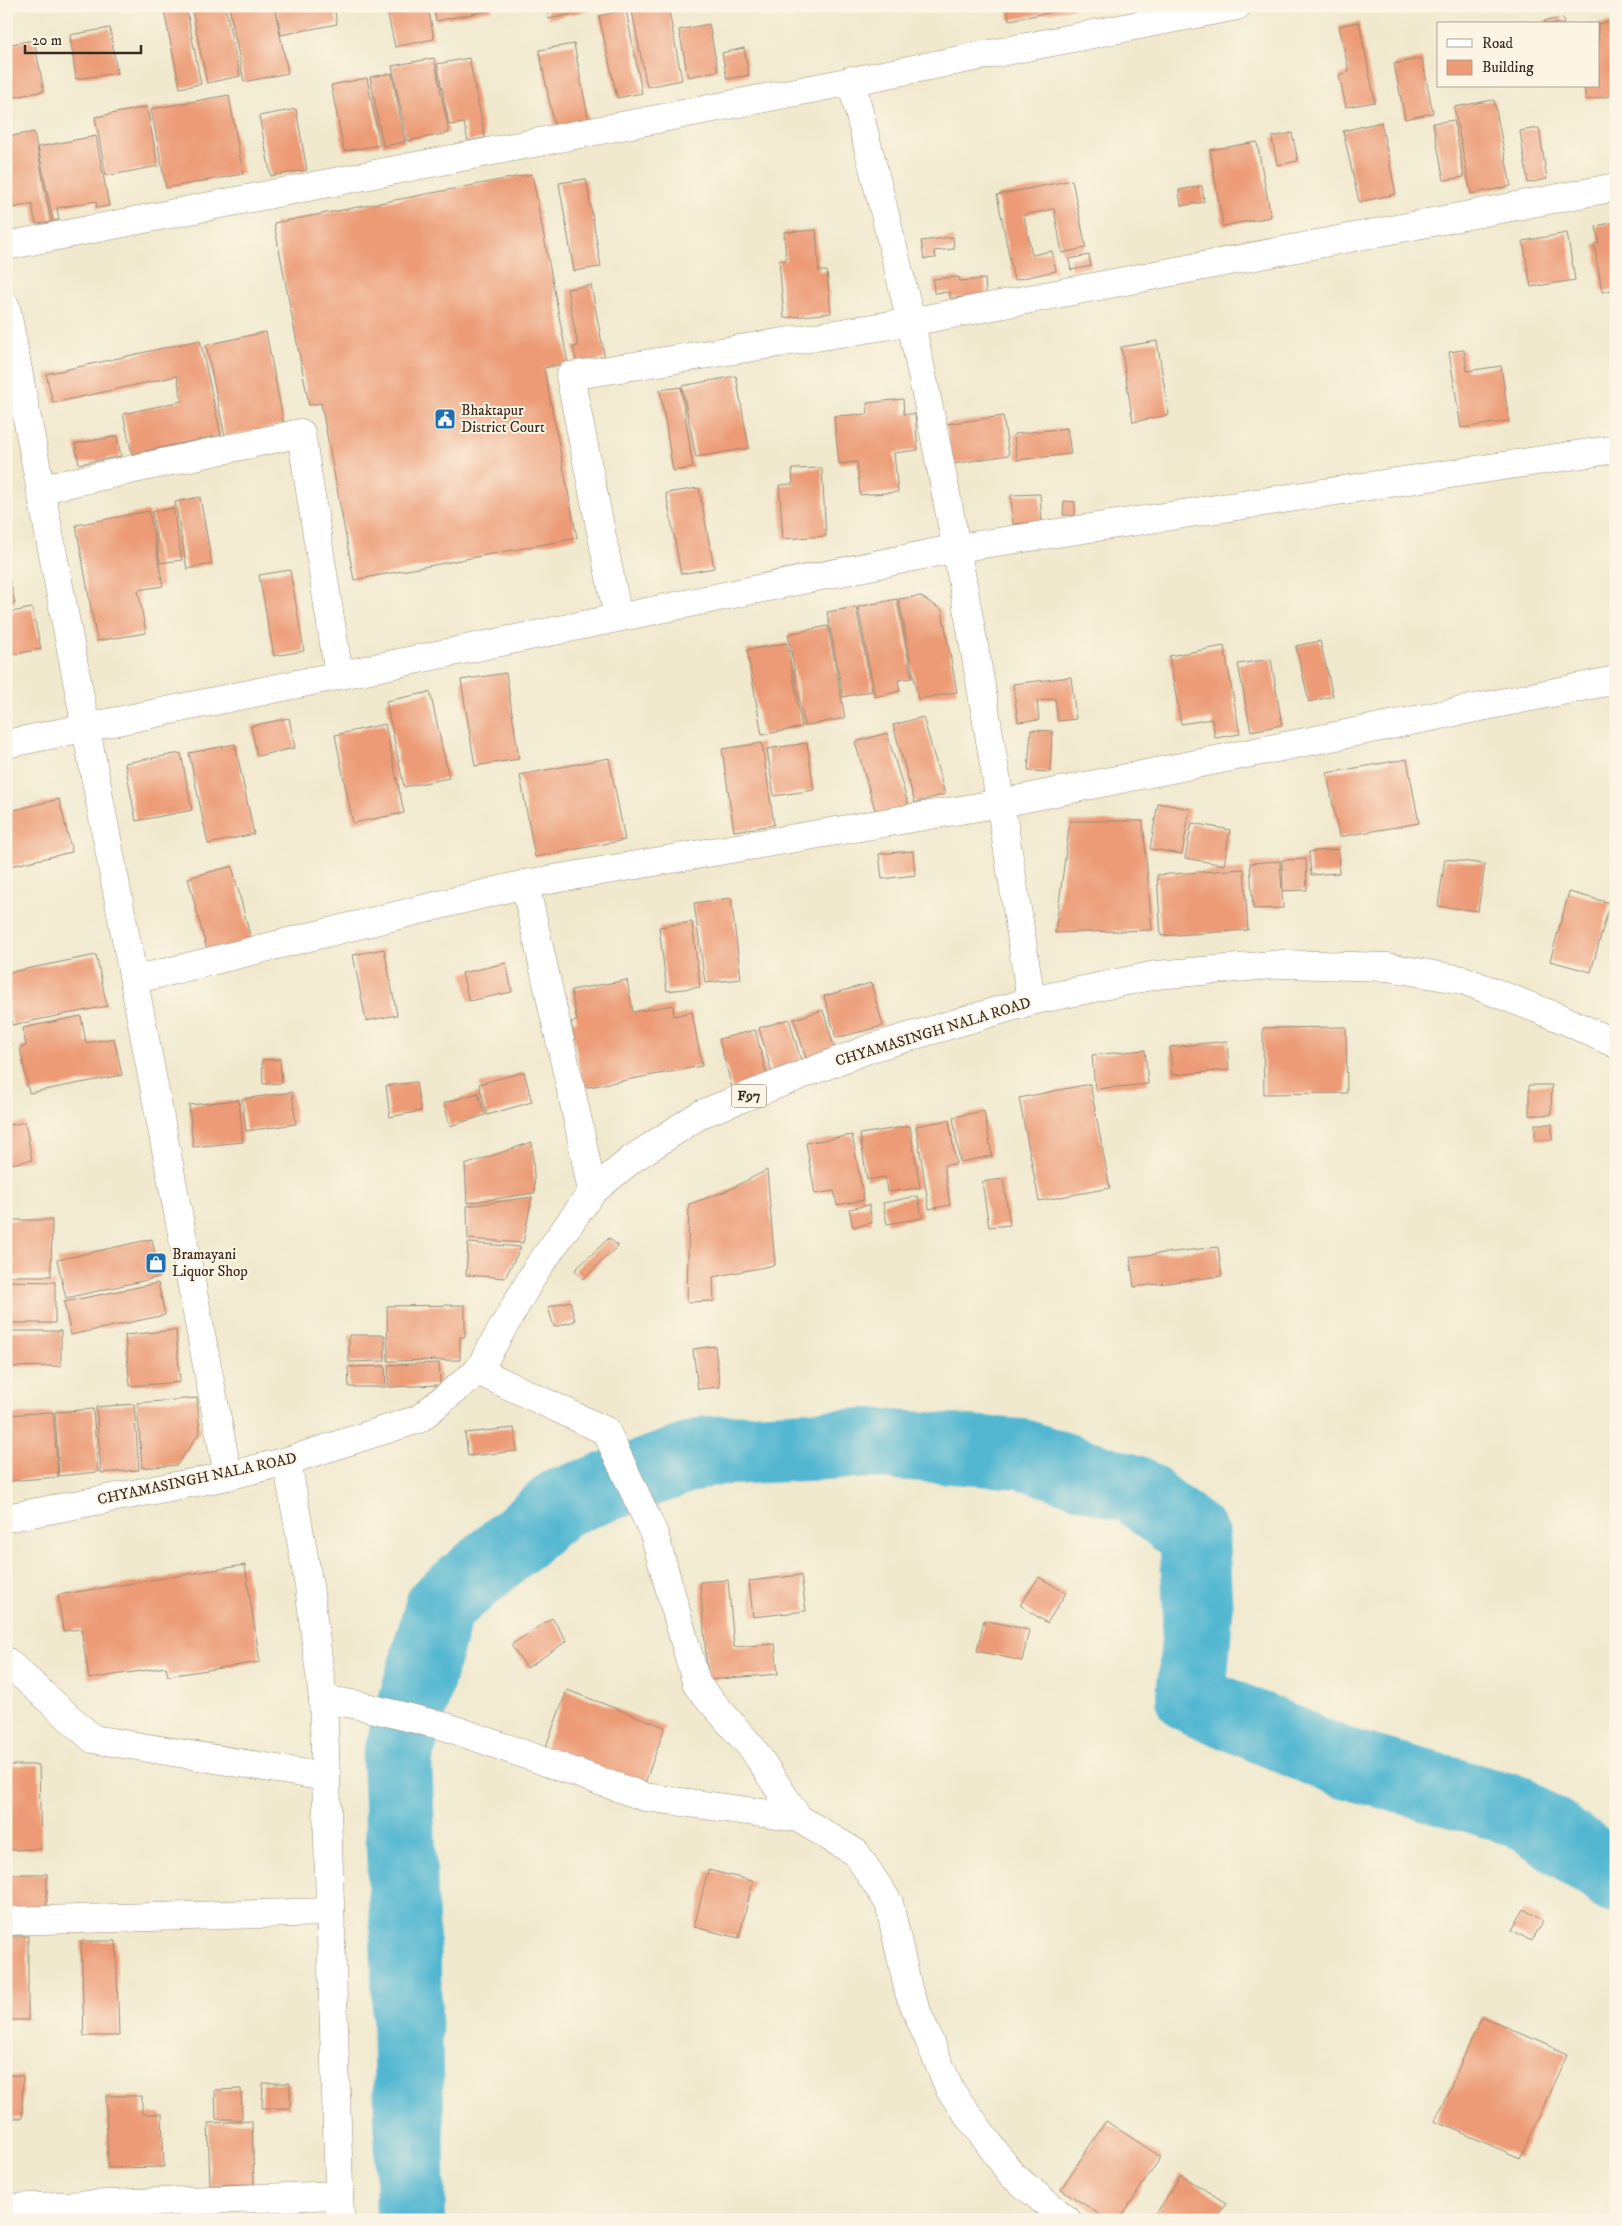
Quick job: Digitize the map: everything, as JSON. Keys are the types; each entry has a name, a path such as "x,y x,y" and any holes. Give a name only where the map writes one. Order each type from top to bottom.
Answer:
{"street":[{"path":"6,246 1237,6"},
{"path":"851,80 910,322 957,548 1001,803 1031,1002"},
{"path":"618,618 570,376 910,322 1616,187"},
{"path":"6,308 42,489 228,1476"},
{"path":"42,489 301,433 339,675"},
{"path":"6,744 957,548 1616,449"},
{"path":"134,980 525,884 1001,803 1616,680"},
{"path":"525,884 592,1192"},
{"name":"CHYAMASINGH NALA ROAD","path":"6,1518 228,1476 287,1461 419,1419 478,1371 536,1270 592,1192 632,1159 701,1114 871,1048 1031,1002 1156,975 1283,964 1388,967 1463,980 1560,1018 1616,1044"},
{"path":"478,1371 606,1431 654,1534 697,1685 754,1749 798,1818"},
{"path":"6,2208 56,2212 340,2207 323,1699 309,1586 287,1461"},
{"path":"6,1661 93,1739 326,1777"},
{"path":"323,1699 358,1704 447,1727 528,1754 645,1797 798,1818 856,1853 889,1903 909,1993 950,2090 1012,2175 1067,2220"},
{"path":"6,1921 330,1912"}],"building":[{"path":"163,6 186,6 201,84 180,88"},
{"path":"191,6 225,6 240,76 207,83"},
{"path":"229,6 274,6 288,73 244,82"},
{"path":"275,6 334,6 337,24 281,35"},
{"path":"386,6 428,6 434,39 395,47"},
{"path":"433,6 491,6 492,10 436,21"},
{"path":"546,6 587,6 588,11 548,19"},
{"path":"631,6 668,6 682,80 647,87"},
{"path":"1007,6 1076,6 1076,8 1009,20"},
{"path":"626,10 642,93 617,98 599,16"},
{"path":"1563,18 1564,22 1544,22"},
{"path":"1359,22 1375,102 1346,107 1339,75 1349,72 1339,26"},
{"path":"1611,22 1616,56 1616,95 1586,100 1584,88 1600,88 1600,24"},
{"path":"709,24 718,71 688,77 679,30"},
{"path":"110,28 117,73 76,79 70,35"},
{"path":"34,40 44,91 6,99 6,45"},
{"path":"574,44 589,122 555,129 539,50"},
{"path":"744,48 749,75 727,79 722,53"},
{"path":"434,58 449,133 407,141 392,66"},
{"path":"469,58 485,138 468,141 464,123 449,125 437,64"},
{"path":"1422,58 1433,113 1405,119 1394,64"},
{"path":"392,73 405,142 383,146 370,77"},
{"path":"367,78 380,145 344,151 331,85"},
{"path":"229,95 243,174 166,188 151,109"},
{"path":"1494,100 1511,186 1471,194 1454,107"},
{"path":"147,107 158,166 106,176 95,117"},
{"path":"296,109 307,170 271,176 259,116"},
{"path":"1454,120 1464,177 1444,180 1433,123"},
{"path":"1381,122 1396,194 1359,202 1343,131"},
{"path":"1539,128 1547,179 1528,183 1520,131"},
{"path":"34,132 51,222 36,224 32,204 12,208 6,179 6,137"},
{"path":"1292,133 1298,161 1277,165 1272,137"},
{"path":"96,136 109,206 97,208 96,201 57,208 59,220 53,221 38,147"},
{"path":"1257,142 1271,217 1223,226 1210,150"},
{"path":"532,174 568,363 544,368 577,538 354,580 321,403 309,405 274,223"},
{"path":"586,179 601,267 574,271 559,183"},
{"path":"1072,180 1086,248 1062,253 1054,209 1024,215 1032,255 1052,251 1056,271 1014,280 997,195"},
{"path":"1202,186 1204,202 1181,206 1179,190"},
{"path":"1616,222 1616,289 1602,292 1594,244 1599,243 1596,226"},
{"path":"816,230 819,271 827,271 831,313 784,318 779,260 786,260 784,232"},
{"path":"1567,233 1575,280 1531,287 1523,241"},
{"path":"953,237 954,249 934,251 936,258 924,259 921,241"},
{"path":"1089,255 1091,266 1071,270 1069,259"},
{"path":"959,277 960,281 985,279 986,296 950,298 950,292 934,293 933,279"},
{"path":"591,285 605,359 577,365 573,347 578,346 567,289"},
{"path":"266,332 284,424 225,437 206,345"},
{"path":"200,340 221,435 132,454 123,414 182,401 177,376 53,403 46,374"},
{"path":"1157,341 1169,415 1133,422 1121,347"},
{"path":"1464,350 1467,371 1501,366 1509,421 1461,428 1449,352"},
{"path":"736,376 749,448 696,457 682,386"},
{"path":"681,387 693,468 673,471 660,390"},
{"path":"903,399 904,414 915,414 918,450 894,453 898,492 860,495 857,462 839,464 834,416 868,414 867,403"},
{"path":"1003,416 1009,455 952,464 946,424"},
{"path":"1067,428 1071,454 1017,460 1014,434"},
{"path":"117,436 121,456 79,464 75,444"},
{"path":"822,468 826,536 783,539 779,485 793,484 792,469"},
{"path":"699,488 714,568 681,574 666,493"},
{"path":"1040,494 1042,522 1013,524 1011,495"},
{"path":"200,497 212,564 187,569 175,502"},
{"path":"1064,501 1075,502 1075,515 1063,515"},
{"path":"173,508 182,560 160,563 152,512"},
{"path":"149,511 163,586 138,590 146,633 97,641 76,525"},
{"path":"6,565 15,603 6,604"},
{"path":"290,570 304,651 274,656 259,575"},
{"path":"920,596 942,610 957,692 918,699 899,599"},
{"path":"897,599 912,678 898,680 900,691 875,697 858,607"},
{"path":"856,607 872,691 843,697 827,612"},
{"path":"32,608 41,649 6,656 6,613"},
{"path":"828,626 845,718 804,726 788,634"},
{"path":"1320,641 1333,696 1309,702 1296,646"},
{"path":"787,643 802,727 762,735 747,650"},
{"path":"1224,646 1240,734 1215,738 1212,719 1181,724 1169,656"},
{"path":"1271,659 1282,725 1251,731 1238,664"},
{"path":"506,673 519,759 475,766 461,680"},
{"path":"1071,677 1076,719 1058,721 1055,699 1037,701 1039,720 1018,722 1013,684"},
{"path":"430,692 449,778 404,787 386,701"},
{"path":"923,717 945,794 915,803 893,725"},
{"path":"289,718 295,748 257,756 251,726"},
{"path":"385,724 404,813 353,823 335,735"},
{"path":"1031,730 1052,731 1050,772 1028,771"},
{"path":"887,733 909,807 877,816 855,742"},
{"path":"762,743 774,825 734,831 722,749"},
{"path":"807,743 814,790 774,796 767,749"},
{"path":"235,744 254,834 208,844 189,753"},
{"path":"181,753 192,810 136,821 125,763"},
{"path":"609,758 625,840 535,857 520,775"},
{"path":"1407,759 1419,823 1339,837 1327,773"},
{"path":"59,799 72,852 6,867 6,812"},
{"path":"1158,803 1190,809 1182,854 1150,849"},
{"path":"1070,821 1143,821 1152,930 1055,933"},
{"path":"1192,823 1230,830 1224,865 1185,858"},
{"path":"1338,849 1339,873 1311,875 1309,852"},
{"path":"913,851 915,875 882,879 879,854"},
{"path":"1306,859 1307,890 1283,891 1282,860"},
{"path":"1445,859 1485,864 1478,911 1438,906"},
{"path":"1280,861 1283,908 1253,909 1250,863"},
{"path":"232,866 252,943 208,954 188,878"},
{"path":"1244,869 1248,930 1161,936 1157,875"},
{"path":"1569,892 1610,903 1591,972 1550,961"},
{"path":"731,898 741,979 705,983 694,903"},
{"path":"692,922 700,987 667,991 659,927"},
{"path":"384,949 397,1015 366,1021 353,955"},
{"path":"96,955 107,1006 12,1025 6,996 6,973"},
{"path":"506,963 512,992 469,1001 462,973"},
{"path":"627,980 633,1012 673,1005 674,1016 692,1012 702,1066 583,1088 571,1022 577,1021 571,990"},
{"path":"871,983 883,1026 836,1038 824,996"},
{"path":"823,1010 836,1053 807,1061 794,1019"},
{"path":"81,1016 86,1043 114,1038 122,1075 29,1093 20,1047 26,1046 23,1028"},
{"path":"789,1019 802,1064 772,1073 759,1028"},
{"path":"7,1025 11,1045 6,1045"},
{"path":"1346,1027 1347,1093 1264,1094 1263,1028"},
{"path":"755,1030 768,1079 732,1088 719,1039"},
{"path":"1227,1041 1229,1070 1172,1075 1170,1047"},
{"path":"1145,1050 1148,1084 1095,1089 1092,1055"},
{"path":"280,1059 282,1083 263,1084 262,1060"},
{"path":"524,1072 532,1102 487,1115 479,1084"},
{"path":"416,1082 421,1111 390,1117 386,1086"},
{"path":"1090,1084 1110,1188 1039,1201 1019,1098"},
{"path":"1529,1085 1552,1085 1551,1115 1529,1115"},
{"path":"292,1092 296,1124 246,1131 242,1099"},
{"path":"478,1093 485,1115 450,1126 444,1103"},
{"path":"239,1100 243,1142 193,1147 189,1105"},
{"path":"984,1111 992,1156 960,1162 953,1117"},
{"path":"949,1120 956,1164 944,1165 950,1205 929,1209 916,1126"},
{"path":"25,1122 32,1160 6,1165 6,1126"},
{"path":"1535,1124 1552,1124 1552,1140 1535,1140"},
{"path":"910,1126 920,1188 887,1192 885,1177 867,1180 860,1134"},
{"path":"852,1135 864,1200 837,1205 834,1191 815,1194 806,1143"},
{"path":"532,1142 535,1193 467,1203 465,1165"},
{"path":"767,1170 775,1265 713,1277 714,1301 687,1302 689,1204 724,1192"},
{"path":"1003,1179 1010,1225 989,1227 982,1182"},
{"path":"918,1196 922,1218 887,1224 883,1203"},
{"path":"532,1197 523,1243 468,1239 467,1206"},
{"path":"869,1205 872,1223 853,1227 849,1209"},
{"path":"6,1220 52,1220 51,1276 6,1276"},
{"path":"609,1238 618,1246 583,1279 575,1270"},
{"path":"152,1239 160,1277 66,1298 57,1260"},
{"path":"468,1243 521,1247 505,1278 466,1275"},
{"path":"1218,1247 1222,1276 1134,1287 1130,1257"},
{"path":"6,1281 55,1282 55,1323 6,1323"},
{"path":"158,1283 165,1315 71,1335 64,1302"},
{"path":"570,1301 575,1321 554,1327 548,1307"},
{"path":"465,1305 465,1337 460,1337 460,1360 388,1361 387,1306"},
{"path":"176,1330 180,1382 130,1386 125,1335"},
{"path":"6,1331 61,1331 61,1366 6,1367"},
{"path":"349,1335 385,1335 385,1361 349,1362"},
{"path":"715,1346 720,1387 698,1389 693,1349"},
{"path":"439,1363 440,1385 389,1387 388,1365"},
{"path":"385,1366 386,1387 349,1387 348,1367"},
{"path":"197,1398 200,1432 177,1465 142,1468 137,1403"},
{"path":"134,1404 139,1470 101,1473 96,1407"},
{"path":"93,1409 98,1472 59,1476 55,1412"},
{"path":"53,1412 58,1477 7,1481 6,1415"},
{"path":"514,1428 517,1451 468,1456 465,1433"},
{"path":"245,1565 260,1662 168,1676 166,1667 89,1679 81,1629 63,1631 58,1595"},
{"path":"801,1575 806,1611 753,1617 749,1581"},
{"path":"1039,1577 1066,1593 1047,1623 1020,1605"},
{"path":"728,1580 734,1647 775,1644 778,1674 708,1680 700,1582"},
{"path":"552,1618 567,1641 527,1668 511,1645"},
{"path":"984,1620 1029,1630 1022,1661 977,1651"},
{"path":"567,1690 665,1727 644,1786 545,1749"},
{"path":"6,1765 39,1765 41,1849 6,1850"},
{"path":"708,1870 753,1881 739,1938 694,1927"},
{"path":"6,1874 47,1874 47,1917 6,1917"},
{"path":"1524,1909 1543,1921 1531,1941 1512,1930"},
{"path":"6,1936 28,1936 28,2020 6,2020"},
{"path":"81,1941 116,1941 119,2036 84,2036"},
{"path":"1482,2016 1567,2054 1520,2158 1435,2121"},
{"path":"6,2075 23,2076 22,2118 6,2118"},
{"path":"263,2083 290,2083 290,2108 262,2108"},
{"path":"241,2089 242,2119 216,2119 215,2090"},
{"path":"106,2096 142,2096 142,2114 162,2114 164,2167 108,2168"},
{"path":"252,2121 254,2184 210,2185 208,2123"},
{"path":"1106,2121 1161,2157 1119,2220 1108,2220 1061,2189"},
{"path":"1181,2175 1226,2203 1215,2220 1152,2220"}],"waterway":[{"path":"411,2220 406,1963 397,1760 440,1606 560,1503 709,1451 867,1443 1022,1454 1135,1490 1194,1536 1198,1615 1191,1698 1338,1761 1519,1811 1616,1878"}],"place":[{"name":"Bhaktapur District Court","path":"445,419"},
{"name":"Bramayani Liquor Shop","path":"156,1263"}]}
